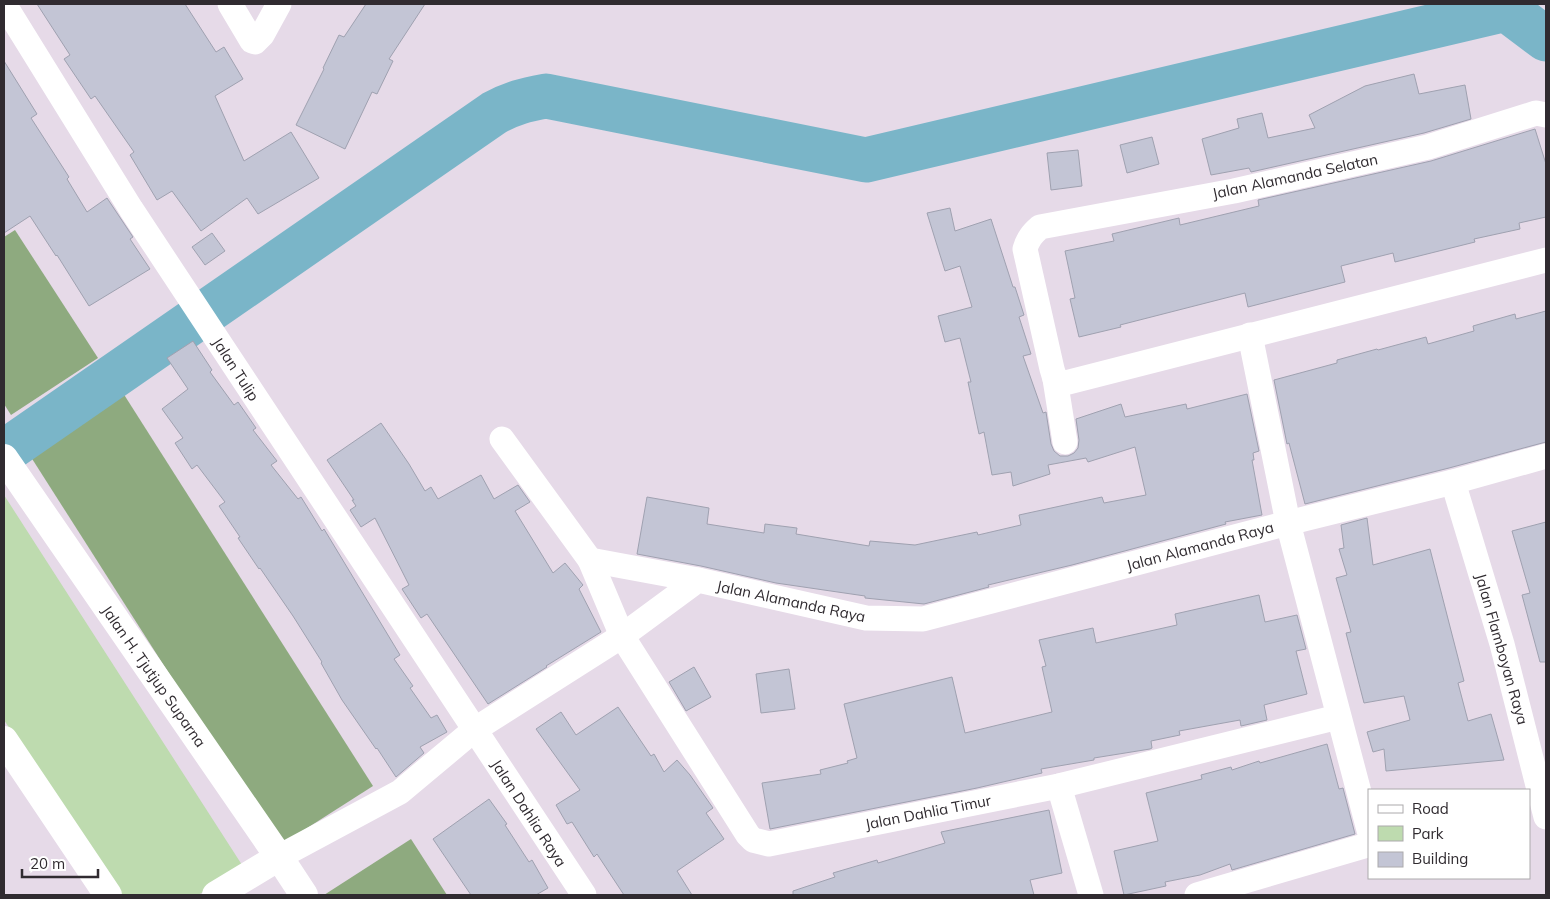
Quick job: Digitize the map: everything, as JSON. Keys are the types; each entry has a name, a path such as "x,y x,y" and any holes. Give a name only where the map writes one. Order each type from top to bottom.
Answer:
{"main road":[{"name":"Jalan H. Tjutjup Suparna","path":"4,458 304,895"},
{"path":"4,740 108,895"},
{"path":"216,895 279,857"}],"street":[{"name":"Jalan Tulip","path":"4,4 131,209 474,730"},
{"path":"230,4 252,41 255,42 262,35 279,4"},
{"name":"Jalan Alamanda Selatan","path":"1055,379 1026,249 1028,240 1040,228 1253,186 1428,147 1536,113 1546,115"},
{"path":"1065,442 1055,379 1065,382 1078,380 1546,260"},
{"path":"1250,335 1288,523 1368,826"},
{"name":"Jalan Dahlia Timur","path":"502,439 590,560 622,636 748,835 753,840 769,844 1059,786 1338,717"},
{"name":"Jalan Alamanda Raya","path":"279,857 400,792 474,730 622,636 698,580 866,618 923,619 1288,523 1453,482 1546,456"},
{"name":"Jalan Flamboyan Raya","path":"1453,482 1502,644 1546,817"},
{"path":"590,560 698,580"},
{"name":"Jalan Dahlia Raya","path":"474,730 584,895"},
{"path":"1059,786 1091,895"},
{"path":"1197,895 1364,846 1368,843"}],"green space":[{"path":"15,230 98,358 11,415 4,404 4,237"},
{"path":"123,393 373,786 279,846 29,454"},
{"path":"4,495 244,868 198,895 120,895 4,720"},
{"path":"411,839 447,895 324,895"}],"building":[{"path":"37,4 185,4 216,52 224,47 243,79 215,96 244,161 291,132 319,178 258,214 247,198 201,231 172,191 157,200 130,155 134,152 95,96 91,99 64,59 70,55"},
{"path":"366,4 425,4 389,59 393,61 377,94 372,92 345,149 296,125 339,35 344,37"},
{"path":"4,61 37,114 31,118 69,177 67,179 87,212 107,198 133,237 130,239 150,269 89,306 30,216 4,233"},
{"path":"1414,74 1419,94 1465,85 1471,119 1424,133 1251,172 1249,168 1211,175 1202,139 1239,128 1237,119 1262,113 1268,138 1315,128 1309,115 1365,86"},
{"path":"1535,129 1546,164 1546,217 1519,223 1520,229 1474,239 1475,242 1395,262 1393,253 1341,266 1345,282 1248,307 1245,293 1079,337 1070,299 1075,298 1065,251 1114,241 1112,234 1179,218 1180,225 1259,206 1258,200 1431,161"},
{"path":"1152,137 1159,164 1127,173 1120,145"},
{"path":"1078,150 1082,186 1051,190 1047,153"},
{"path":"950,208 955,231 991,219 1024,315 1019,317 1031,354 1023,356 1043,413 1046,412 1051,444 1054,451 1060,456 1068,456 1078,448 1079,440 1076,419 1121,404 1125,417 1186,404 1187,409 1247,394 1259,451 1253,453 1254,460 1252,460 1262,515 1225,522 1226,524 988,585 989,587 924,604 865,598 865,596 776,583 637,554 647,497 709,508 707,524 764,533 765,524 797,528 796,534 869,546 870,541 915,545 977,532 978,535 1021,525 1019,515 1102,497 1104,503 1146,495 1135,447 1088,462 1086,458 1048,465 1050,474 1013,486 1011,472 992,475 984,432 979,434 968,382 971,382 960,338 945,342 938,316 972,307 960,266 945,271 927,213"},
{"path":"212,233 225,251 205,265 192,247"},
{"path":"1546,311 1546,442 1305,504 1289,443 1287,444 1274,380 1337,363 1337,360 1377,349 1426,337 1428,344 1474,331 1473,326 1515,314 1516,319"},
{"path":"193,341 212,370 210,372 234,405 238,402 256,428 253,430 277,461 271,465 298,499 301,497 322,531 324,529 400,655 394,659 413,686 410,688 431,718 437,715 447,732 420,747 424,753 396,777 342,700 322,662 293,616 238,538 240,537 219,506 225,502 197,465 192,469 175,443 183,438 162,409 188,389 167,358"},
{"path":"381,423 425,491 431,487 438,499 481,475 494,499 518,485 530,502 515,511 553,573 565,563 583,585 579,589 601,632 488,704 427,614 421,618 402,589 409,585 375,518 361,527 350,510 356,506 352,500 354,500 327,460"},
{"path":"1367,518 1373,565 1430,549 1464,681 1458,683 1468,721 1491,714 1504,760 1386,771 1384,749 1373,752 1367,732 1410,720 1404,696 1364,703 1346,633 1351,632 1336,578 1347,575 1339,549 1344,548 1341,525"},
{"path":"1546,522 1546,662 1540,662 1522,595 1530,593 1512,531"},
{"path":"1259,595 1265,622 1297,615 1306,649 1296,651 1307,694 1264,705 1267,720 1241,726 1240,720 1179,731 1180,735 1151,741 1152,748 1150,749 1041,769 1042,773 977,788 770,829 762,783 821,774 820,770 848,763 847,761 857,758 844,704 952,677 965,733 1052,712 1042,667 1046,666 1039,640 1093,628 1096,643 1177,625 1175,614"},
{"path":"694,667 711,697 686,711 669,682"},
{"path":"789,669 795,709 761,713 756,674"},
{"path":"618,707 651,756 654,754 664,772 677,760 713,808 706,813 724,839 677,871 692,895 624,895 597,854 594,857 572,822 567,824 556,805 580,790 536,729 561,712 576,735"},
{"path":"1327,744 1339,789 1343,788 1355,834 1232,870 1230,864 1200,875 1165,882 1166,886 1124,895 1114,851 1158,841 1146,793 1202,779 1201,775 1231,767 1232,770 1259,761 1260,763"},
{"path":"489,799 507,824 505,825 529,862 532,860 548,888 536,895 471,895 433,839"},
{"path":"1049,810 1062,873 1030,880 1034,895 793,895 793,891 835,877 833,873 877,860 878,863 945,843 941,832"}],"waterway":[{"path":"4,452 494,113 525,100 546,96 866,160 1506,9 1546,39"}]}
